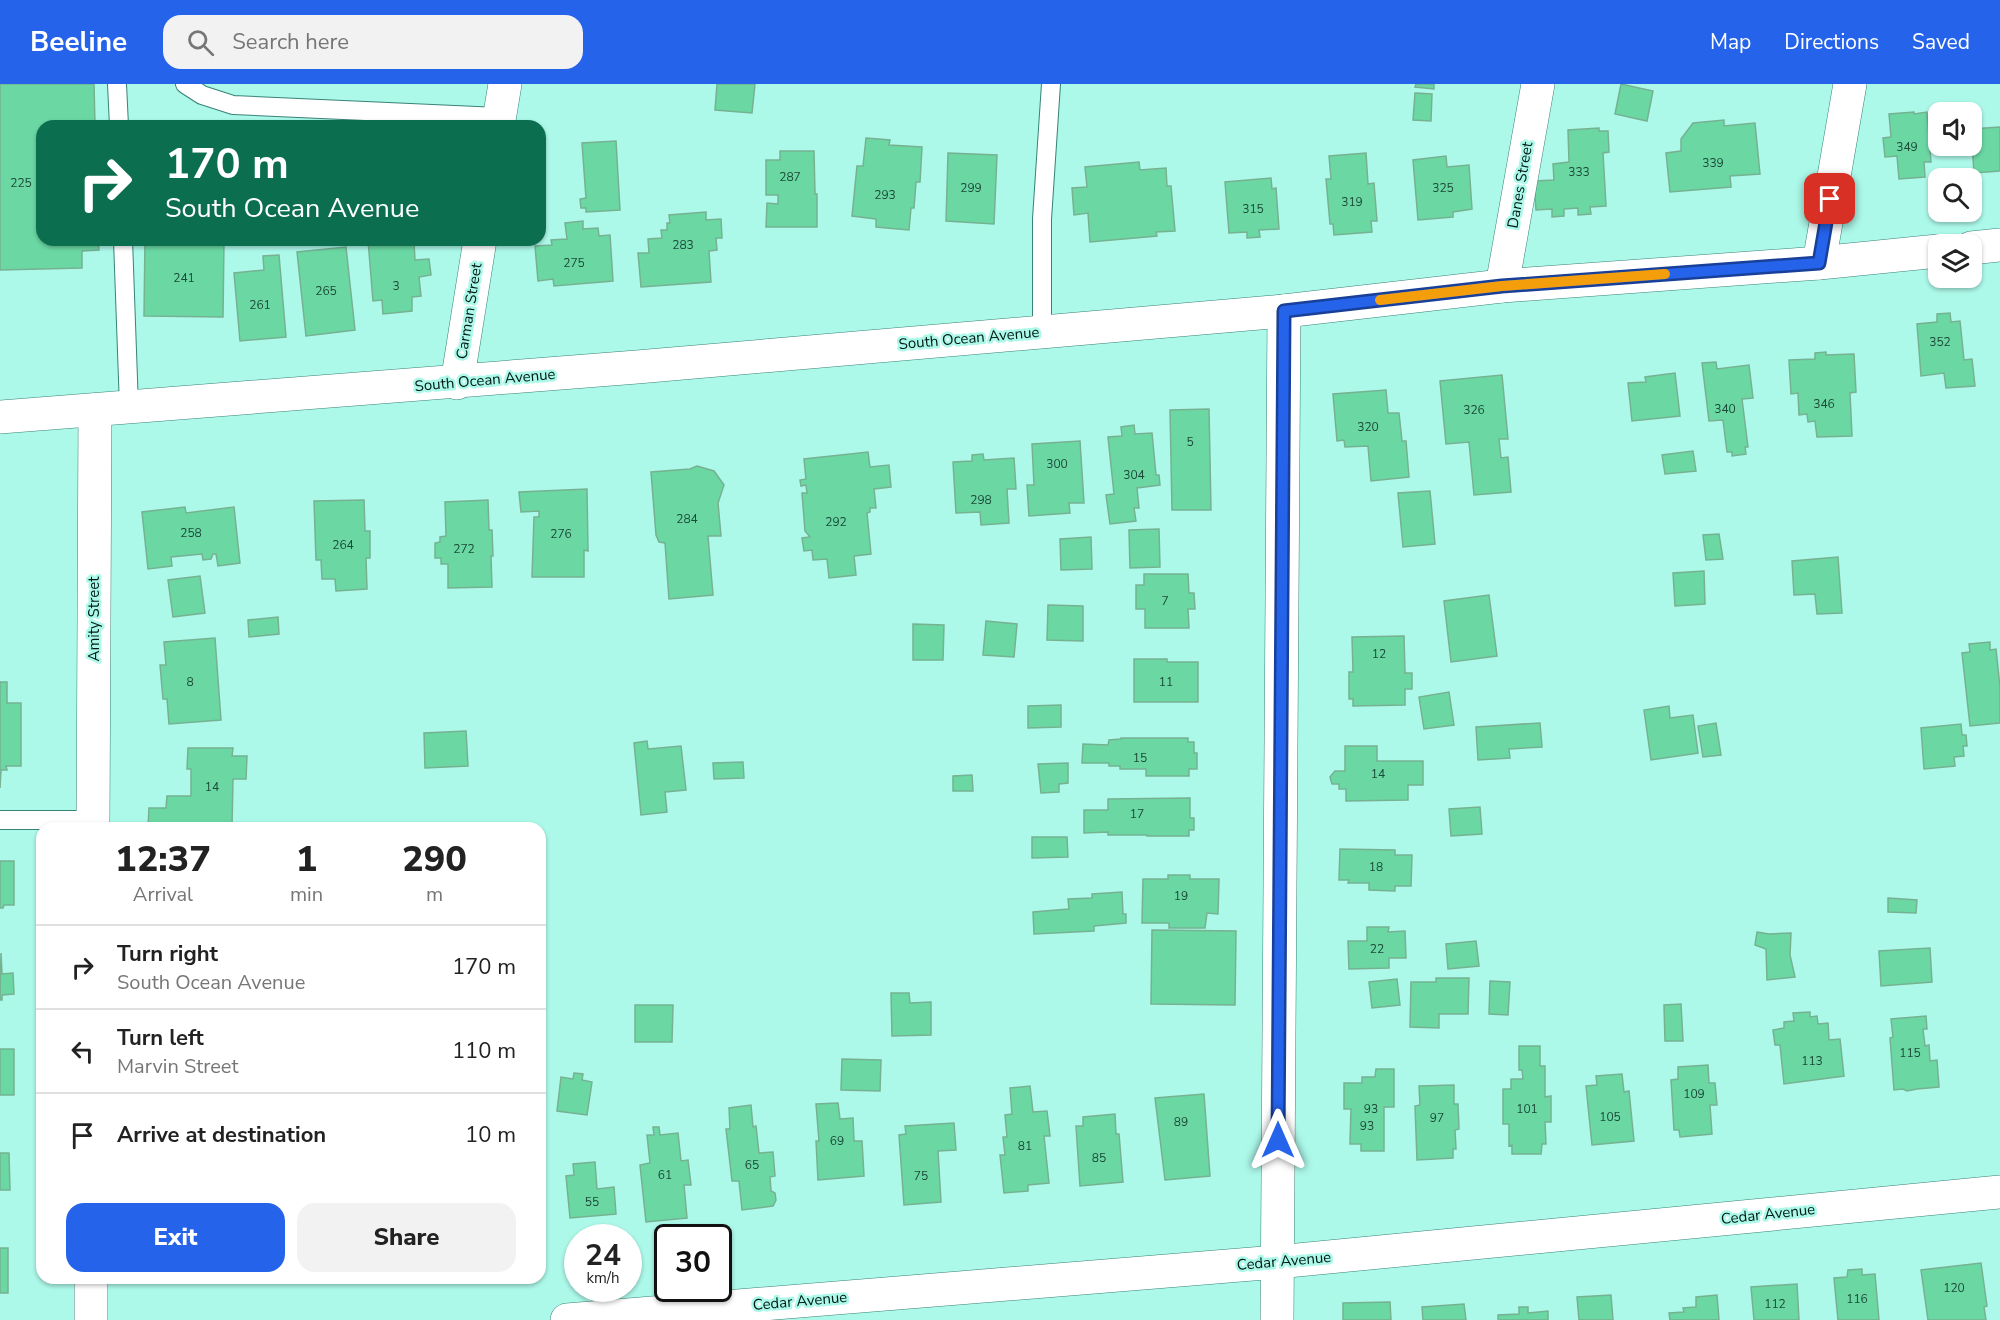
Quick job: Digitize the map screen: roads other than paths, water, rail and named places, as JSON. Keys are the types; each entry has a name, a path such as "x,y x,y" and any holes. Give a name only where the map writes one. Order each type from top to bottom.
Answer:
{"street":[{"path":"499,120 505,84"},
{"name":"Danes Street","path":"1502,286 1538,84"},
{"path":"1819,263 1850,84"},
{"path":"1982,247 2000,245"},
{"name":"Carman Street","path":"457,383 479,246"},
{"name":"South Ocean Avenue","path":"0,417 457,383 1284,311 1502,286 1819,263 1928,252"},
{"path":"1277,1320 1284,311"},
{"name":"Amity Street","path":"93,822 95,410"},
{"name":"Cedar Avenue","path":"567,1320 1277,1262 2000,1192"},
{"path":"91,1284 91,1320"}],"lane":[{"path":"117,84 118,120"},
{"path":"185,84 202,95 233,105 482,120"},
{"path":"1042,332 1042,219 1051,84"},
{"path":"123,246 129,407"},
{"path":"0,820 46,822"}]}
